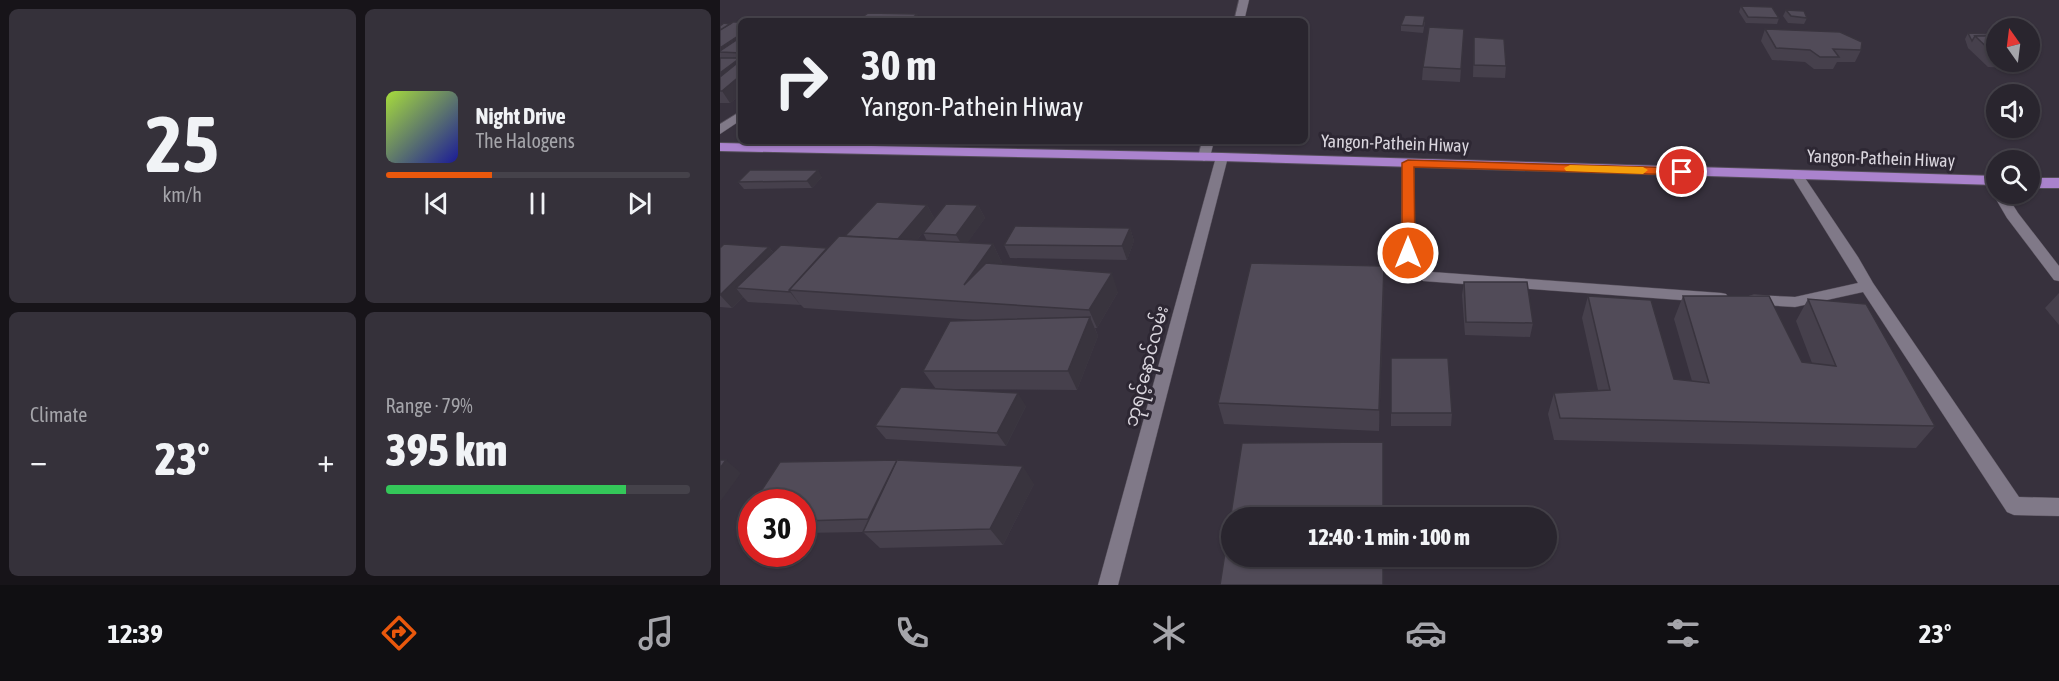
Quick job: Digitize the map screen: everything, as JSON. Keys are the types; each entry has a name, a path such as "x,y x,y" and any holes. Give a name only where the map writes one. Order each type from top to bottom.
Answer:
{"highway":[{"name":"Yangon-Pathein Hiway","path":"720,147 783,145 1222,157 1797,175 1986,185"},
{"path":"2040,183 2059,183"}],"street":[{"path":"1240,18 1244,0"},
{"path":"720,130 738,116"},
{"path":"1204,157 1207,144"},
{"name":"ဘုရင့်နောင်လမ်း","path":"1108,585 1222,157"},
{"path":"1408,163 1408,253 1428,277 1795,302 1867,286"},
{"path":"1797,175 1853,260 1867,286 2014,506 2059,507"},
{"path":"2006,204 2012,215 2059,276"}],"building":[{"path":"1741,6 1772,7 1779,18 1748,17"},
{"path":"1786,10 1804,11 1807,18 1791,16"},
{"path":"868,13 917,14 912,18 861,18"},
{"path":"1405,15 1425,16 1423,26 1401,25"},
{"path":"733,22 738,22 738,36 720,48 720,30"},
{"path":"724,23 730,24 720,30 720,26"},
{"path":"1429,27 1464,29 1461,69 1423,67"},
{"path":"1765,29 1840,32 1862,42 1861,50 1833,49 1839,57 1820,57 1810,50 1776,48"},
{"path":"1968,33 1986,34 1986,36 1975,36 1972,41"},
{"path":"1975,36 1986,36 1986,46"},
{"path":"1474,37 1504,39 1506,66 1474,65"},
{"path":"738,39 738,53 720,51"},
{"path":"720,58 738,58 738,60 720,73"},
{"path":"738,62 738,78 722,91 720,91 720,77"},
{"path":"750,170 818,170 807,181 738,182"},
{"path":"877,202 927,205 898,239 845,236"},
{"path":"946,204 978,205 956,235 923,233"},
{"path":"1015,226 1130,228 1122,246 1004,245"},
{"path":"839,236 993,244 964,285 986,263 1112,273 1089,310 789,290"},
{"path":"724,244 769,247 720,295 720,248"},
{"path":"781,245 827,248 789,290 790,292 736,288"},
{"path":"1251,263 1384,266 1379,410 1218,403"},
{"path":"1464,282 1527,282 1533,323 1466,322"},
{"path":"1588,296 1651,300 1674,379 1709,383 1683,296 1769,296 1802,362 1836,366 1808,299 1866,304 1935,426 1560,418 1554,393 1610,390"},
{"path":"1090,317 1068,371 923,371 950,321"},
{"path":"1391,358 1448,358 1452,413 1391,413"},
{"path":"901,387 1018,393 997,433 875,426"},
{"path":"1383,442 1383,507 1232,507 1242,443"},
{"path":"720,460 726,460 720,468"},
{"path":"897,460 1023,466 990,529 863,532"},
{"path":"897,460 868,519 816,521 816,489 762,489 780,462"},
{"path":"1223,567 1383,567 1383,585 1220,585"}],"slow traffic":[{"path":"1570,168 1643,170"}],"route":[{"path":"1408,253 1408,163 1682,172"}]}
